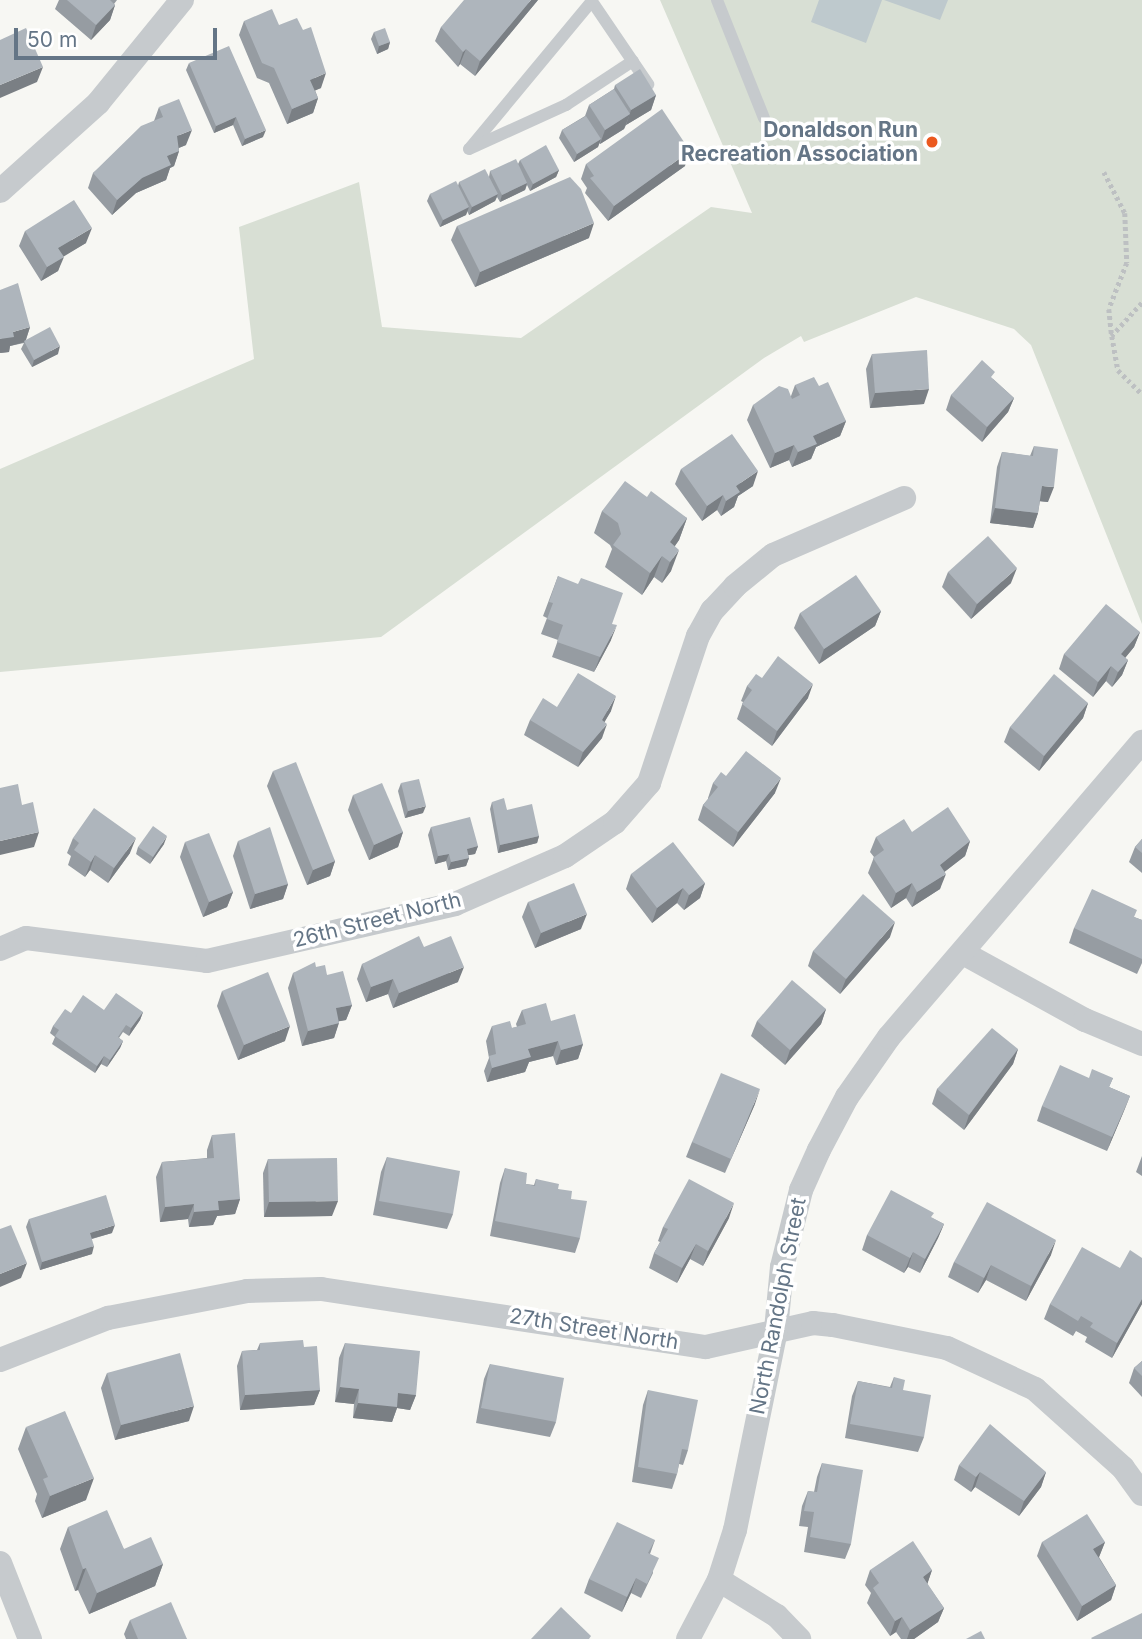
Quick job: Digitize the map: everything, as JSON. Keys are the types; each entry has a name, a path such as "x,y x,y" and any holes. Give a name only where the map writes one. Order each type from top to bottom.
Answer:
{"street":[{"path":"0,191 97,103 183,0"},
{"name":"26th Street North","path":"0,949 26,938 207,961 455,904 565,856 615,822 649,783 698,636 712,611 735,586 774,555 904,498"},
{"name":"North Randolph Street","path":"688,1639 719,1580 735,1530 776,1330 782,1267 801,1191 819,1150 847,1097 889,1037 1142,743"},
{"path":"963,953 1085,1020 1142,1044"},
{"name":"27th Street North","path":"0,1360 108,1318 247,1291 321,1289 706,1347 813,1323 870,1329 947,1348 1035,1389 1076,1422 1142,1494"},
{"path":"0,1563 30,1639"},
{"path":"719,1580 777,1616 799,1639"}],"lane":[{"path":"633,61 566,105 469,149 592,0 633,61 649,86"},
{"path":"717,0 764,118"}],"path":[{"path":"1104,172 1125,213 1127,263 1109,309 1112,336 1118,370 1142,394"},
{"path":"1112,336 1142,303"}],"shaded area":[{"path":"660,0 1142,0 1142,624 1031,345 1014,329 916,297 804,342 801,336 764,358 381,637 0,672 0,469 254,359 239,227 359,182 382,327 521,338 711,207 752,213"},
{"path":"819,0 882,0 866,43 811,22"},
{"path":"884,0 948,0 940,20"}],"building":[{"path":"67,0 110,0 115,5 96,25"},
{"path":"464,0 531,0 480,61 466,49 463,52 441,27"},
{"path":"272,9 279,25 297,18 303,30 311,27 326,73 310,80 318,98 292,109 274,68 262,63 244,21"},
{"path":"26,28 43,67 0,85 0,40"},
{"path":"385,28 390,42 379,46 374,32"},
{"path":"229,46 266,130 245,139 236,117 216,126 189,63"},
{"path":"640,69 656,95 631,110 615,85"},
{"path":"614,89 630,114 605,130 589,105"},
{"path":"179,99 192,130 177,136 179,151 167,156 171,165 142,178 117,200 93,173 141,126 163,117 159,107"},
{"path":"662,109 690,151 614,206 590,178 594,176 586,164"},
{"path":"586,116 601,139 577,154 562,130"},
{"path":"546,145 559,170 533,184 520,160"},
{"path":"516,159 527,183 502,195 490,171"},
{"path":"485,169 498,194 472,207 459,182"},
{"path":"570,177 581,189 594,223 480,272 457,226"},
{"path":"456,181 469,207 443,220 430,194"},
{"path":"74,200 92,228 58,248 64,257 47,267 25,231"},
{"path":"18,283 30,327 13,332 14,337 0,339 0,290"},
{"path":"50,327 60,346 34,360 24,341"},
{"path":"927,350 929,389 875,393 872,354"},
{"path":"982,360 995,372 991,377 1014,398 987,427 951,395"},
{"path":"814,377 819,386 828,382 846,421 813,436 817,444 798,452 794,445 775,453 753,405 779,386 788,389 792,399 800,395 795,385"},
{"path":"732,434 758,471 736,486 740,492 726,501 723,495 707,506 681,469"},
{"path":"1034,446 1058,449 1054,487 1042,486 1038,513 995,508 1002,452 1033,456"},
{"path":"625,481 647,497 651,491 687,518 670,542 679,550 670,562 662,556 650,573 613,545 621,534 618,523 602,511"},
{"path":"988,536 1017,568 977,604 948,572"},
{"path":"856,575 881,611 824,649 800,613"},
{"path":"558,576 578,584 581,578 623,593 612,624 617,625 600,657 557,642 563,625 547,619 553,603 549,602"},
{"path":"1106,604 1140,632 1121,654 1128,660 1118,672 1111,666 1098,682 1064,654"},
{"path":"778,656 813,684 777,731 742,704 752,690 747,686 756,674 762,678"},
{"path":"578,673 616,696 602,720 607,724 583,752 530,720 543,698 557,707"},
{"path":"1054,674 1088,703 1044,756 1010,727"},
{"path":"746,751 781,778 738,832 703,805 718,787 713,783 721,772 726,776"},
{"path":"296,762 335,861 313,870 273,771"},
{"path":"419,779 426,806 408,811 401,783"},
{"path":"382,783 403,832 374,845 353,795"},
{"path":"18,784 22,805 33,802 39,832 0,841 0,788"},
{"path":"504,798 507,810 532,804 539,836 500,845 492,802"},
{"path":"948,807 970,841 940,865 946,874 917,892 912,883 896,893 873,858 884,850 876,837 904,819 912,832"},
{"path":"94,808 136,838 114,868 95,855 91,862 74,850 79,843 73,838"},
{"path":"470,817 478,846 467,849 469,858 451,862 449,854 438,856 431,827"},
{"path":"153,826 167,836 153,857 138,847"},
{"path":"270,827 288,884 255,894 238,841"},
{"path":"209,833 233,892 209,902 185,842"},
{"path":"1142,839 1142,853 1135,847"},
{"path":"673,842 705,883 689,895 683,888 657,908 631,874"},
{"path":"574,883 587,914 541,933 528,902"},
{"path":"1092,889 1137,910 1134,917 1142,920 1142,959 1074,928"},
{"path":"863,894 895,922 846,979 813,951"},
{"path":"419,936 424,947 451,936 464,967 399,993 393,979 371,987 362,964"},
{"path":"315,962 316,967 325,965 327,975 343,971 352,1005 336,1008 339,1023 308,1031 293,973"},
{"path":"268,972 290,1026 244,1045 222,991"},
{"path":"792,980 826,1009 790,1050 757,1021"},
{"path":"116,993 143,1012 131,1028 126,1025 118,1037 123,1041 110,1060 104,1056 97,1066 55,1036 59,1030 53,1026 65,1009 71,1013 83,995 104,1010"},
{"path":"546,1003 551,1021 575,1014 583,1044 561,1050 558,1041 528,1049 531,1057 492,1068 489,1056 496,1054 492,1026 510,1021 512,1028 526,1024 522,1010"},
{"path":"992,1028 1018,1049 969,1115 937,1089"},
{"path":"1060,1065 1089,1078 1092,1069 1113,1078 1109,1087 1130,1096 1112,1137 1042,1106"},
{"path":"721,1073 760,1089 731,1159 692,1142"},
{"path":"235,1133 240,1199 218,1201 219,1210 194,1212 194,1204 165,1207 162,1162 214,1158 212,1135"},
{"path":"387,1157 460,1171 453,1214 379,1201"},
{"path":"337,1158 338,1201 269,1202 268,1159"},
{"path":"505,1168 527,1173 526,1184 535,1186 536,1179 559,1184 558,1189 572,1191 571,1199 587,1201 580,1238 495,1221"},
{"path":"689,1179 734,1203 708,1251 696,1244 682,1268 654,1253 668,1229 663,1227"},
{"path":"891,1190 934,1213 931,1217 944,1224 925,1259 913,1252 910,1258 867,1235"},
{"path":"106,1195 115,1225 90,1233 94,1246 42,1262 29,1219"},
{"path":"987,1202 1056,1240 1031,1286 991,1265 984,1278 954,1262"},
{"path":"11,1225 27,1263 0,1274 0,1229"},
{"path":"1082,1247 1120,1268 1130,1250 1142,1258 1142,1299 1117,1343 1090,1327 1093,1323 1081,1316 1078,1321 1050,1304"},
{"path":"303,1340 304,1347 317,1346 320,1390 245,1395 242,1351 260,1350 260,1343"},
{"path":"345,1343 420,1351 416,1395 398,1393 397,1407 358,1403 359,1389 340,1387"},
{"path":"180,1353 194,1406 121,1425 107,1373"},
{"path":"1142,1361 1142,1376 1134,1368"},
{"path":"490,1364 564,1378 556,1422 481,1408"},
{"path":"894,1377 905,1380 903,1390 931,1395 924,1437 850,1424 858,1381 892,1388"},
{"path":"648,1390 698,1400 688,1450 682,1449 677,1474 638,1467"},
{"path":"65,1411 94,1478 50,1496 43,1479 48,1477 26,1427"},
{"path":"990,1424 1046,1472 1024,1501 980,1472 976,1477 959,1465"},
{"path":"822,1463 863,1470 851,1544 810,1537 814,1512 804,1511 808,1491 817,1492"},
{"path":"107,1510 124,1549 151,1537 163,1564 97,1593 86,1568 83,1569 68,1527"},
{"path":"1087,1514 1105,1542 1093,1549 1116,1585 1082,1606 1042,1542"},
{"path":"617,1522 655,1540 648,1553 659,1558 647,1584 636,1578 627,1597 589,1579"},
{"path":"913,1541 932,1570 923,1577 944,1608 910,1630 902,1617 895,1621 873,1588 879,1583 870,1570"},
{"path":"171,1602 187,1639 138,1639 130,1620"},
{"path":"561,1607 591,1636 589,1639 531,1639"},
{"path":"1142,1613 1142,1639 1091,1638"},
{"path":"981,1631 985,1639 966,1639"}],"place":[{"name":"Donaldson Run Recreation Association","path":"932,142"}]}
